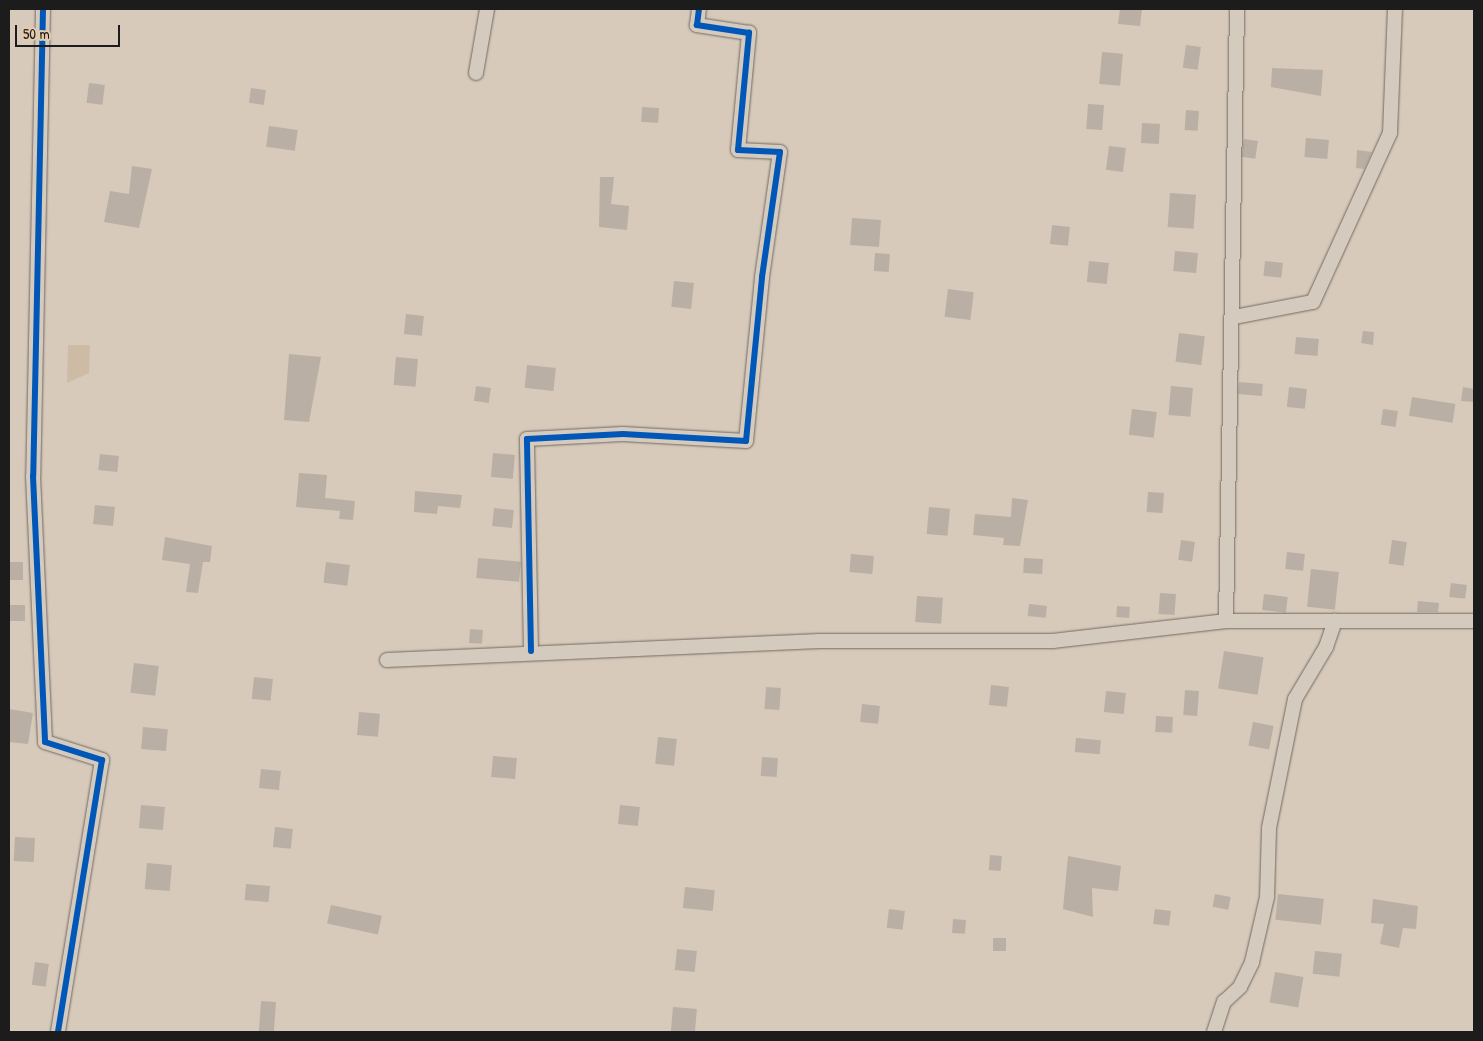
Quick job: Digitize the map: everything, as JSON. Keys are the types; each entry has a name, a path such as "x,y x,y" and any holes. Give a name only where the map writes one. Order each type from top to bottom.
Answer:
{"street":[{"path":"44,9 33,476 45,742 102,760 58,1032"},
{"path":"476,73 488,9"},
{"path":"531,651 527,439 623,434 746,441 762,277 780,152 738,150 749,33 697,25 699,9"},
{"path":"1226,621 1234,317 1237,9"},
{"path":"1234,317 1312,302 1390,133 1395,9"},
{"path":"387,660 531,651 820,641 1053,641 1226,621 1474,621"},
{"path":"1214,1032 1224,1002 1240,987 1252,962 1268,897 1269,828 1295,699 1326,647 1335,621"}],"shaded area":[{"path":"68,345 90,345 89,373 67,383"}],"building":[{"path":"1120,9 1142,9 1140,26 1118,24"},
{"path":"1186,45 1201,47 1198,70 1183,68"},
{"path":"1102,52 1123,54 1120,86 1099,84"},
{"path":"1272,68 1323,70 1321,96 1271,87"},
{"path":"89,83 105,85 102,105 87,103"},
{"path":"251,88 266,90 264,105 249,103"},
{"path":"1088,104 1104,105 1102,130 1086,129"},
{"path":"642,107 659,108 658,123 641,122"},
{"path":"1186,110 1199,111 1198,131 1185,130"},
{"path":"1142,123 1160,124 1159,144 1141,143"},
{"path":"269,126 298,130 295,151 266,147"},
{"path":"1306,138 1329,140 1327,159 1304,157"},
{"path":"1244,139 1258,141 1255,159 1241,157"},
{"path":"1109,146 1126,148 1123,172 1106,170"},
{"path":"1357,150 1372,152 1364,169 1356,168"},
{"path":"132,166 152,169 139,228 104,222 110,191 129,194"},
{"path":"600,177 614,177 611,204 629,206 627,230 599,227"},
{"path":"1170,193 1196,195 1194,229 1168,227"},
{"path":"852,218 881,220 879,247 850,245"},
{"path":"1052,225 1070,227 1068,246 1050,244"},
{"path":"1175,251 1198,253 1196,273 1173,271"},
{"path":"875,253 890,254 889,272 874,271"},
{"path":"1089,261 1109,263 1107,284 1087,282"},
{"path":"1265,261 1283,263 1281,278 1263,276"},
{"path":"674,281 694,283 691,309 671,307"},
{"path":"948,289 974,292 970,320 945,317"},
{"path":"406,314 424,316 422,336 404,334"},
{"path":"1363,331 1374,332 1373,345 1361,343"},
{"path":"1179,333 1205,336 1201,365 1175,362"},
{"path":"1296,337 1319,339 1317,356 1295,354"},
{"path":"289,354 321,357 309,422 284,420"},
{"path":"396,357 418,359 415,387 394,385"},
{"path":"527,365 556,368 553,391 525,388"},
{"path":"1239,382 1263,384 1262,396 1238,394"},
{"path":"476,386 491,388 489,403 474,401"},
{"path":"1171,386 1193,388 1190,417 1168,415"},
{"path":"1289,387 1307,389 1305,409 1287,407"},
{"path":"1463,387 1474,389 1474,402 1461,401"},
{"path":"1412,397 1455,404 1452,423 1409,416"},
{"path":"1132,409 1157,412 1154,438 1129,435"},
{"path":"1383,409 1398,411 1396,427 1381,425"},
{"path":"493,453 515,455 513,479 491,477"},
{"path":"100,454 119,456 117,472 98,470"},
{"path":"299,473 327,475 325,498 355,501 353,520 339,519 340,511 296,507"},
{"path":"415,491 462,495 460,508 438,506 437,514 414,512"},
{"path":"1148,492 1164,493 1163,513 1147,512"},
{"path":"1012,498 1028,500 1020,546 1003,545 1004,538 973,535 975,514 1011,517"},
{"path":"95,505 115,507 113,526 93,524"},
{"path":"929,507 950,509 948,536 927,534"},
{"path":"494,508 514,510 512,528 492,526"},
{"path":"165,537 212,546 210,562 203,562 198,593 186,592 190,564 162,560"},
{"path":"1181,540 1195,542 1192,562 1178,560"},
{"path":"1392,540 1407,542 1404,566 1389,564"},
{"path":"1287,552 1305,554 1303,571 1285,569"},
{"path":"851,554 874,556 872,574 849,572"},
{"path":"478,558 521,562 519,582 476,578"},
{"path":"1024,558 1043,559 1042,574 1023,573"},
{"path":"9,562 23,562 23,580 9,580"},
{"path":"326,562 350,565 347,586 323,583"},
{"path":"1311,569 1339,572 1335,610 1307,607"},
{"path":"1451,583 1467,585 1465,599 1449,597"},
{"path":"1160,593 1176,594 1174,615 1159,614"},
{"path":"1264,594 1288,597 1286,613 1262,610"},
{"path":"917,596 943,598 941,624 915,622"},
{"path":"1418,601 1439,603 1438,612 1417,612"},
{"path":"1029,604 1047,606 1046,618 1028,616"},
{"path":"10,605 25,605 25,621 10,621"},
{"path":"1117,606 1130,607 1129,618 1116,617"},
{"path":"470,629 483,630 482,644 469,643"},
{"path":"1224,651 1264,657 1258,695 1218,689"},
{"path":"134,663 159,666 155,696 130,693"},
{"path":"254,677 273,679 271,701 252,699"},
{"path":"991,685 1009,687 1007,707 989,705"},
{"path":"766,687 781,688 779,710 764,709"},
{"path":"1185,690 1199,691 1197,716 1183,715"},
{"path":"1106,691 1126,693 1124,714 1104,712"},
{"path":"862,704 880,706 878,724 860,722"},
{"path":"9,709 33,713 28,744 9,742"},
{"path":"359,712 380,714 378,737 357,735"},
{"path":"1156,716 1173,717 1172,733 1155,732"},
{"path":"1253,722 1274,726 1269,750 1248,746"},
{"path":"143,727 168,729 166,751 141,749"},
{"path":"658,737 677,739 674,766 655,764"},
{"path":"1076,738 1101,740 1100,754 1075,752"},
{"path":"493,756 517,758 515,779 491,777"},
{"path":"762,757 778,758 777,777 761,776"},
{"path":"261,769 281,771 279,790 259,788"},
{"path":"141,805 165,807 163,830 139,828"},
{"path":"620,805 640,807 638,826 618,824"},
{"path":"275,827 293,829 291,849 273,847"},
{"path":"15,837 35,838 34,862 14,861"},
{"path":"990,855 1002,856 1001,871 989,870"},
{"path":"1068,856 1121,866 1118,891 1092,888 1093,917 1063,909"},
{"path":"147,863 172,865 170,891 145,889"},
{"path":"246,884 270,886 269,902 245,900"},
{"path":"685,887 715,890 713,911 683,908"},
{"path":"1215,894 1231,897 1228,910 1213,907"},
{"path":"1278,894 1324,899 1321,925 1275,920"},
{"path":"1373,899 1418,906 1416,929 1403,928 1399,948 1380,944 1384,924 1371,923"},
{"path":"331,905 382,916 378,934 327,924"},
{"path":"889,909 905,911 903,930 887,928"},
{"path":"1155,909 1171,911 1169,926 1153,924"},
{"path":"953,919 966,920 965,934 952,933"},
{"path":"993,938 1006,938 1006,951 993,951"},
{"path":"677,949 697,951 695,972 675,970"},
{"path":"1315,951 1342,954 1339,977 1313,974"},
{"path":"35,962 49,964 46,987 32,985"},
{"path":"1275,972 1304,977 1298,1008 1270,1003"},
{"path":"261,1001 276,1002 274,1032 259,1032"},
{"path":"673,1007 697,1009 695,1032 671,1032"}],"cycle path":[{"path":"43,9 33,476 45,742 102,760 58,1032"},
{"path":"531,651 527,439 623,434 746,441 762,277 780,152 738,150 749,33 697,25 699,9"}]}
